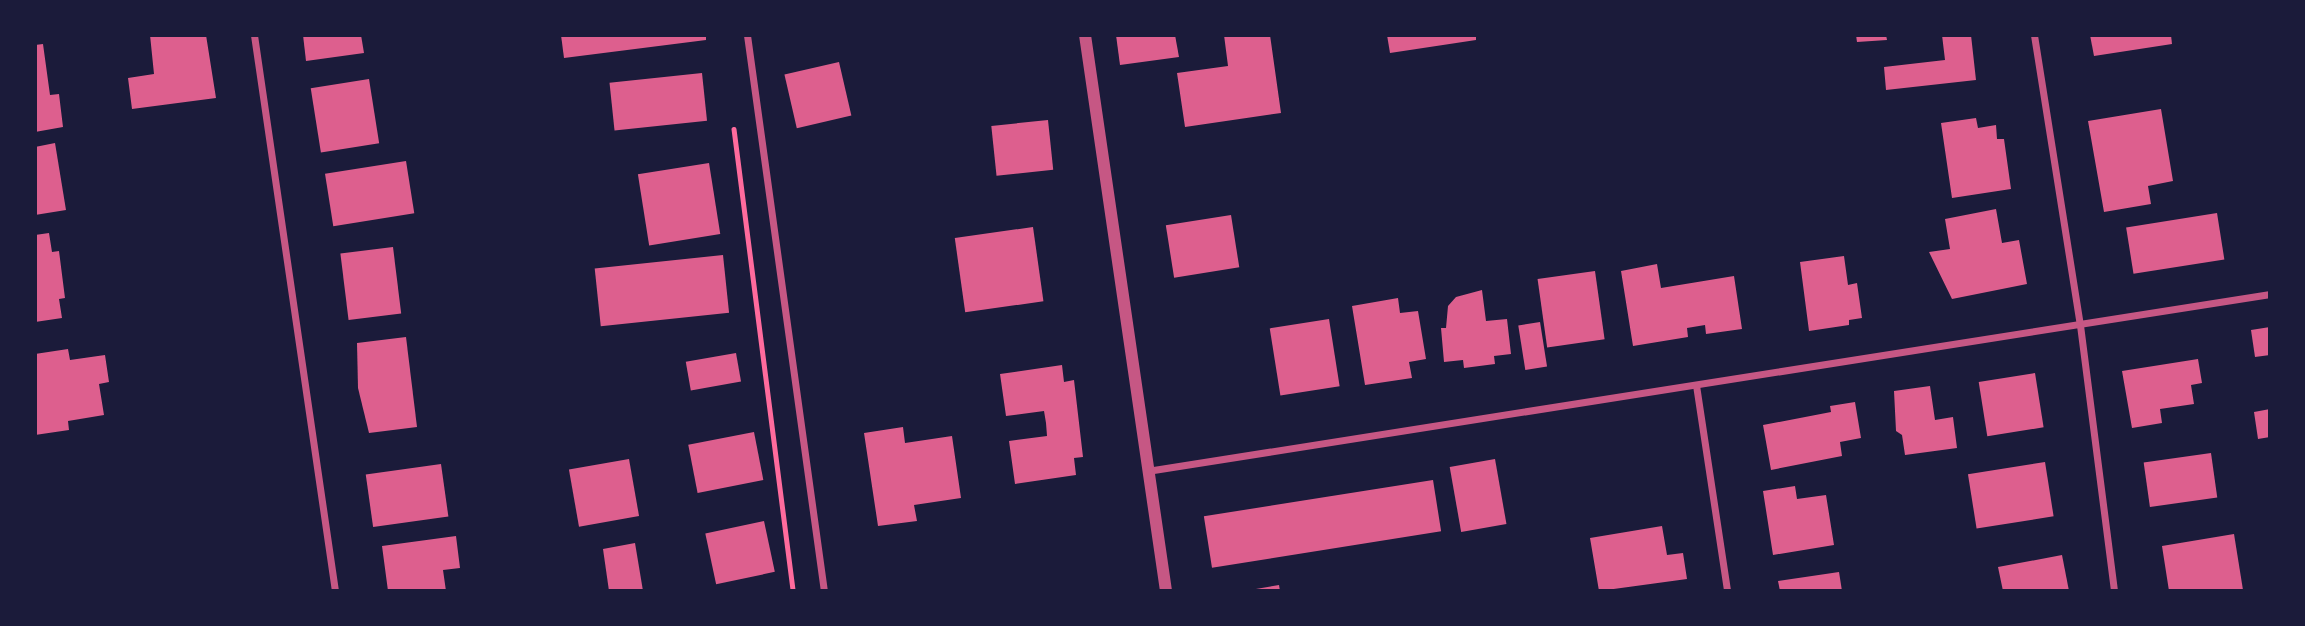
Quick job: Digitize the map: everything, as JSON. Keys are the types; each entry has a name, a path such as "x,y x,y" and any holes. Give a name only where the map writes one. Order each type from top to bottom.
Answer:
{"street":[{"path":"254,35 335,591"},
{"path":"747,35 824,591"},
{"path":"1085,35 1146,471 1167,591"},
{"path":"2034,35 2080,325 2114,591"},
{"path":"1146,471 2270,294"},
{"path":"1696,385 1727,591"}],"path":[{"path":"734,129 793,591"}],"building":[{"path":"150,35 206,35 216,98 132,109 128,78 154,74"},
{"path":"303,35 361,35 364,53 306,61"},
{"path":"561,35 706,35 706,40 564,58"},
{"path":"1116,35 1175,35 1179,57 1120,65"},
{"path":"1224,35 1270,35 1281,113 1185,127 1177,73 1228,66"},
{"path":"1387,35 1476,35 1476,40 1390,53"},
{"path":"1856,35 1886,35 1887,40 1857,42"},
{"path":"1942,35 1971,35 1976,80 1886,90 1884,67 1945,60"},
{"path":"2090,35 2171,35 2172,44 2094,56"},
{"path":"43,44 50,95 59,94 63,127 35,132 35,45"},
{"path":"839,62 851,116 797,128 784,75"},
{"path":"702,73 707,121 615,130 610,83"},
{"path":"369,79 379,143 321,152 311,88"},
{"path":"2161,109 2173,181 2148,186 2151,204 2104,212 2088,121"},
{"path":"1976,118 1978,128 1996,125 1997,139 2004,139 2011,189 1952,198 1941,123"},
{"path":"1048,120 1053,170 997,176 991,126"},
{"path":"55,143 66,210 35,215 35,147"},
{"path":"406,161 414,213 333,226 325,174"},
{"path":"709,163 720,234 649,245 638,174"},
{"path":"1996,209 2002,243 2019,240 2027,284 1952,299 1929,252 1950,249 1945,219"},
{"path":"2217,213 2224,259 2133,274 2126,227"},
{"path":"1231,215 1239,267 1174,278 1166,225"},
{"path":"1033,227 1043,301 965,312 955,238"},
{"path":"49,233 52,252 59,251 65,298 59,299 62,318 35,322 35,235"},
{"path":"393,247 401,314 349,320 340,253"},
{"path":"723,255 729,313 601,326 595,268"},
{"path":"1844,256 1848,285 1857,283 1862,318 1849,320 1849,325 1809,331 1800,262"},
{"path":"1657,264 1661,288 1734,276 1742,329 1706,334 1705,325 1687,328 1688,337 1633,346 1621,271"},
{"path":"1595,271 1605,339 1547,347 1538,279"},
{"path":"1482,290 1486,321 1507,319 1511,354 1494,356 1495,364 1464,368 1463,360 1444,362 1441,328 1446,328 1448,306 1456,297"},
{"path":"1398,298 1400,313 1418,311 1426,359 1409,362 1412,378 1365,385 1352,306"},
{"path":"1329,319 1340,386 1280,396 1270,328"},
{"path":"1540,322 1547,366 1525,370 1518,325"},
{"path":"2270,327 2270,355 2255,357 2251,330"},
{"path":"406,337 417,427 369,433 358,388 357,343"},
{"path":"68,349 70,360 105,355 109,382 99,384 104,415 68,421 69,430 35,435 35,354"},
{"path":"736,353 741,382 691,390 686,362"},
{"path":"2198,359 2202,383 2191,385 2194,404 2160,409 2162,423 2132,428 2122,371"},
{"path":"1062,365 1064,382 1074,380 1083,457 1074,458 1076,475 1015,484 1009,441 1047,436 1046,423 1044,411 1006,416 1000,374"},
{"path":"2035,373 2044,427 1987,436 1979,382"},
{"path":"1930,386 1935,420 1953,417 1957,448 1905,455 1902,435 1896,431 1894,391"},
{"path":"1855,402 1861,438 1840,442 1842,456 1771,470 1763,425 1831,412 1830,406"},
{"path":"2270,409 2270,437 2258,439 2254,412"},
{"path":"903,427 905,443 952,436 961,498 914,505 917,521 878,526 864,433"},
{"path":"754,432 763,480 698,493 688,445"},
{"path":"2211,453 2217,498 2150,507 2144,462"},
{"path":"629,459 639,516 579,527 569,470"},
{"path":"1495,459 1506,524 1461,532 1450,467"},
{"path":"2045,462 2054,516 1977,529 1968,474"},
{"path":"441,464 448,516 373,527 366,475"},
{"path":"1433,480 1441,531 1212,568 1204,516"},
{"path":"1795,486 1797,499 1826,495 1834,545 1773,555 1763,491"},
{"path":"764,521 775,572 716,584 705,533"},
{"path":"1662,526 1667,555 1683,553 1687,579 1599,591 1590,538"},
{"path":"2234,534 2243,590 2169,591 2162,546"},
{"path":"456,536 460,568 443,570 446,591 388,591 382,546"},
{"path":"635,543 643,591 609,591 603,549"},
{"path":"2062,555 2069,591 2003,591 1998,567"},
{"path":"1839,572 1842,591 1780,591 1778,581"},
{"path":"1279,585 1280,591 1250,590"}]}
